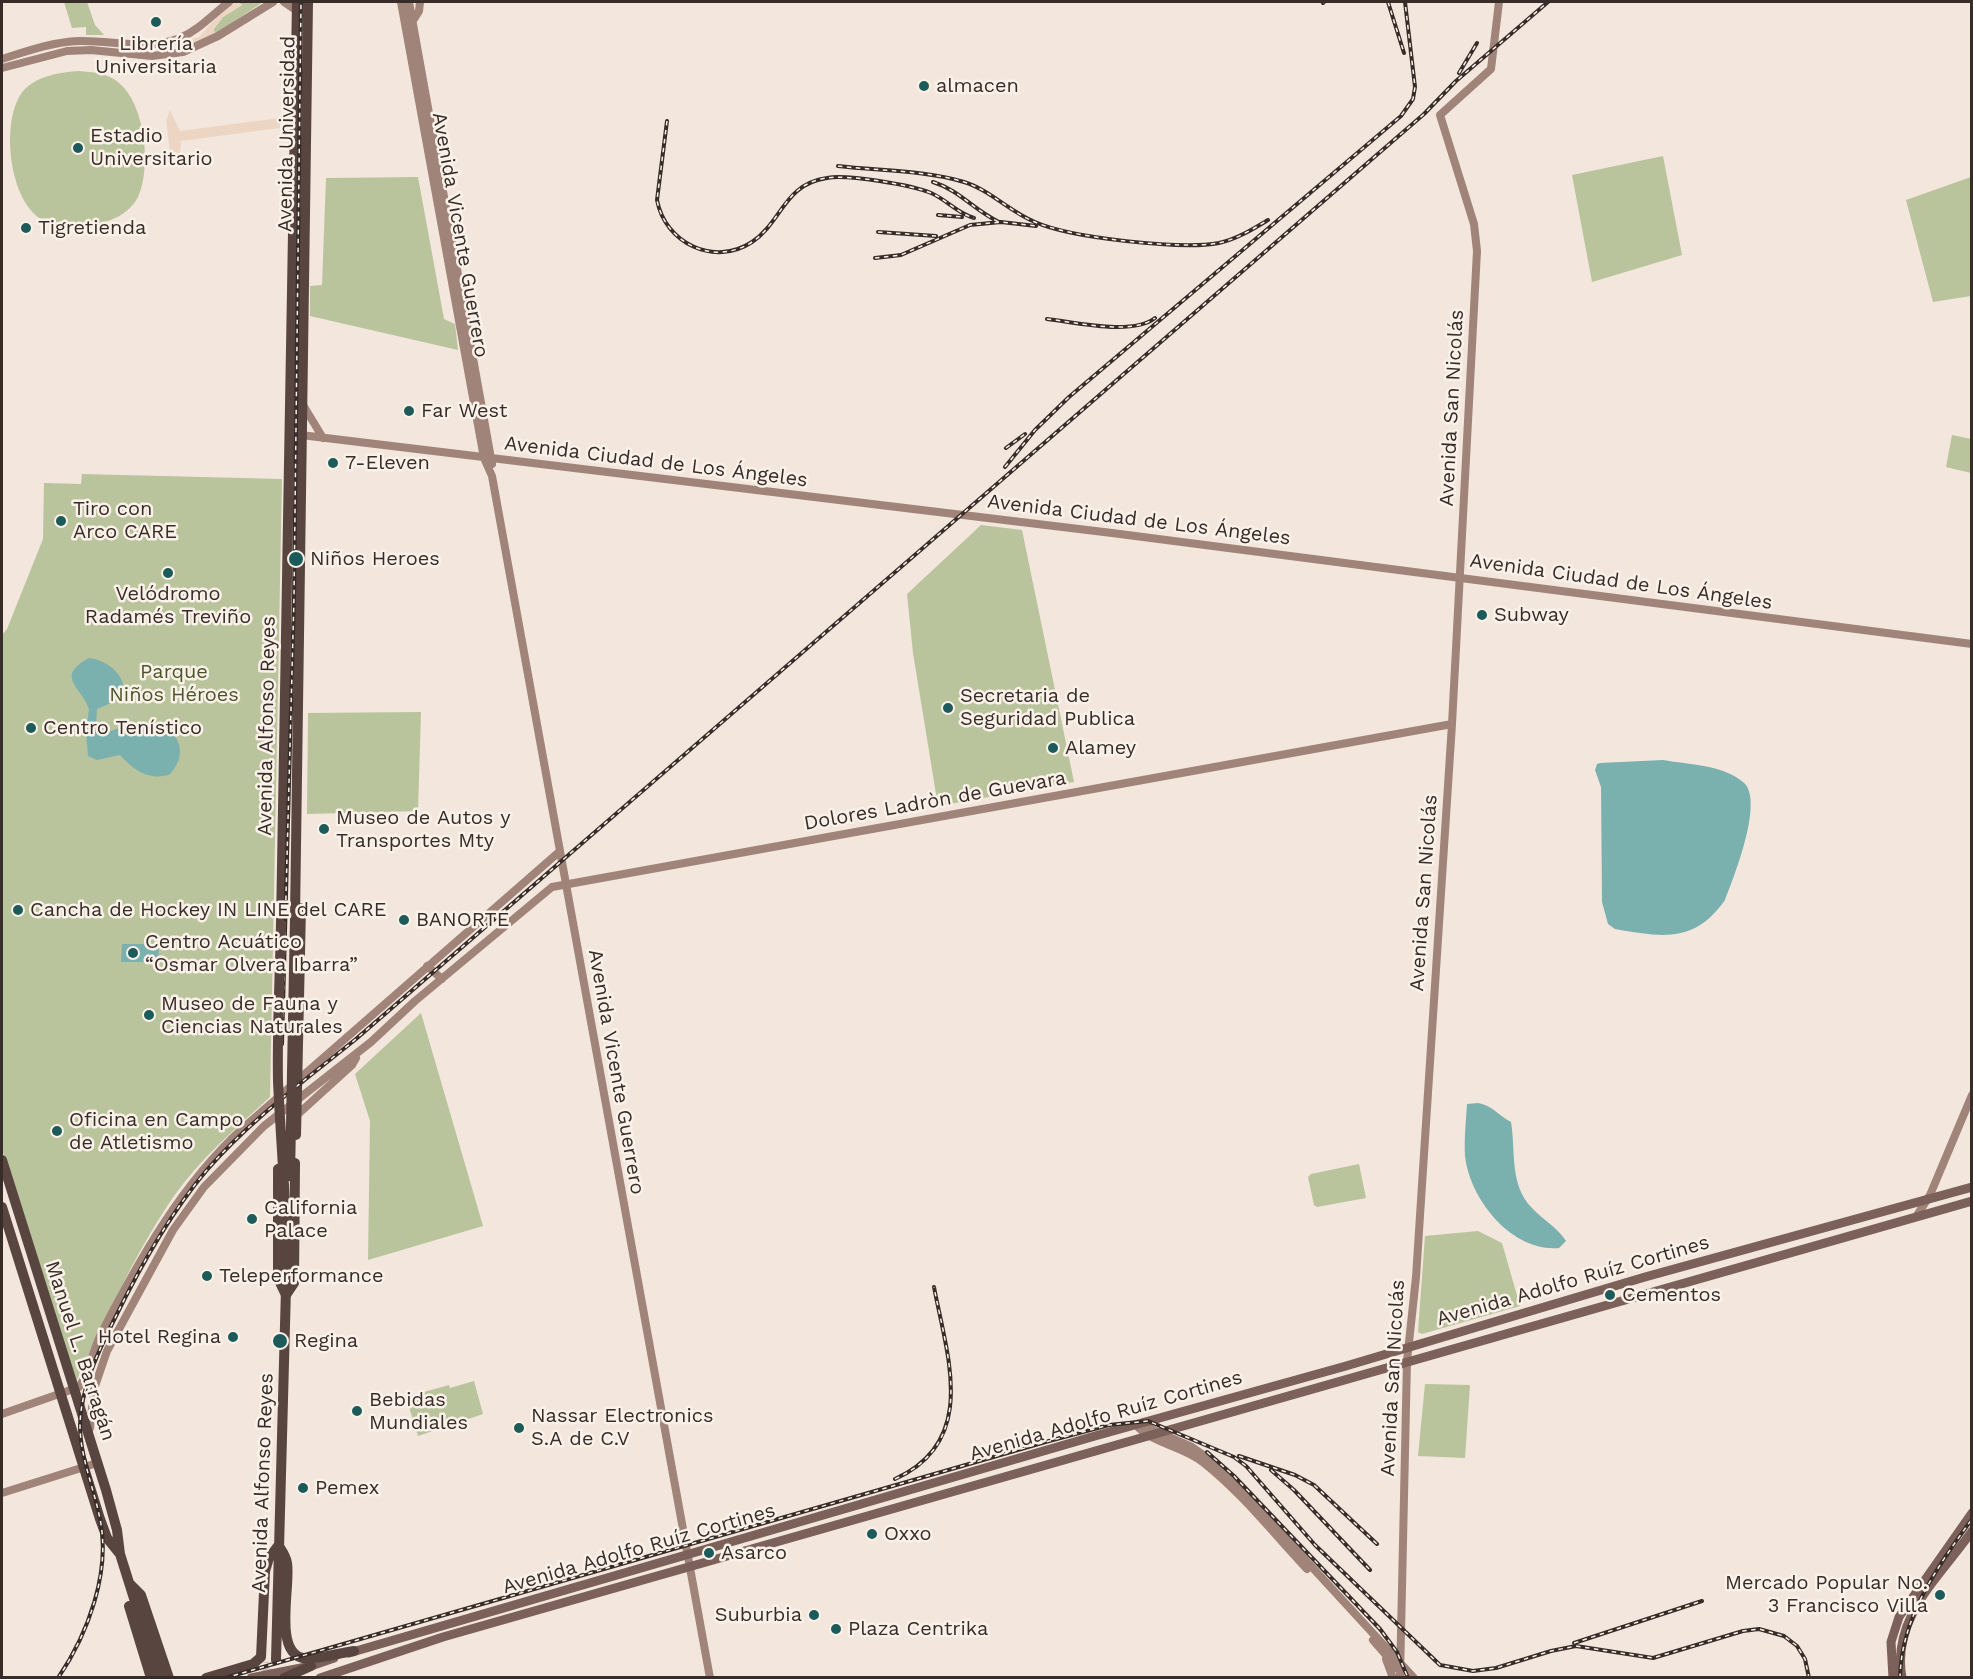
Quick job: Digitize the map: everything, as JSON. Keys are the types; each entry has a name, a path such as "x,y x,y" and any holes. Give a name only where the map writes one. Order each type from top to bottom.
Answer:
{"highway":[{"name":"Avenida Universidad","path":"303,268 308,2"},
{"name":"Avenida Universidad","path":"294,253 297,7"},
{"path":"295,175 304,213"},
{"name":"Avenida Alfonso Reyes","path":"287,1200 283,1179 278,1079 294,253"},
{"name":"Avenida Alfonso Reyes","path":"272,1661 270,1627 276,1616 287,1275 296,878 303,268"},
{"path":"290,454 302,423"},
{"path":"287,649 299,629"},
{"path":"283,852 278,863 274,1102 278,1155 278,1278 286,1295"},
{"path":"286,1295 294,1283 301,898 296,878"},
{"path":"274,1102 297,1102"},
{"path":"275,1117 296,1119"},
{"path":"278,1155 295,1144"},
{"name":"Manuel L. Barragán","path":"2,1160 97,1462 117,1530 120,1554 159,1677"},
{"path":"2,1177 16,1208"},
{"name":"Manuel L. Barragán","path":"2,1207 60,1396 107,1538 120,1554"},
{"path":"206,1677 253,1664 261,1657 265,1571 269,1558 278,1546 287,1562 286,1635 290,1649 296,1656 304,1658 354,1651"},
{"path":"151,1677 125,1594 129,1584 141,1595 169,1677"},
{"path":"284,1677 311,1666"}],"main road":[{"name":"Avenida Adolfo Ruíz Cortines","path":"251,1677 311,1666 354,1651 1140,1423 1409,1348 1645,1277 1971,1187"},
{"name":"Avenida Adolfo Ruíz Cortines","path":"320,1677 443,1636 1971,1201"},
{"path":"1222,1401 1220,1408 1224,1414"},
{"path":"1095,1436 1100,1439 1100,1449"},
{"path":"1893,1677 1890,1651 1895,1625 1905,1606 1971,1513"},
{"path":"1902,1677 1900,1647 1910,1617 1971,1533"}],"street":[{"path":"2,59 47,46 75,42 155,44 192,32 229,2"},
{"path":"2,68 49,54 76,50 157,56 198,46 269,2"},
{"path":"284,2 297,7"},
{"name":"Avenida Vicente Guerrero","path":"401,2 481,440 489,458"},
{"name":"Avenida Vicente Guerrero","path":"409,2 559,852 710,1677"},
{"path":"412,22 419,11 420,2"},
{"name":"Avenida San Nicolás","path":"1400,1676 1407,1361 1452,723 1477,251 1474,225 1440,116 1491,69 1499,2"},
{"path":"155,44 157,56"},
{"path":"302,402 323,438"},
{"name":"Avenida Ciudad de Los Ángeles","path":"301,435 1460,577 1971,644"},
{"path":"462,455 472,452 481,440"},
{"name":"Dolores Ladròn de Guevara","path":"356,1054 441,979 547,891 565,883 1452,723"},
{"path":"2,1414 60,1396 81,1385 97,1342 122,1293 180,1197 224,1146 426,966 559,852"},
{"path":"426,966 441,979"},
{"path":"91,1444 90,1411 100,1369 141,1286 173,1230 204,1187 235,1152 275,1117 356,1054"},
{"path":"296,1119 352,1065 356,1054"},
{"path":"1916,1217 1927,1200 1971,1095"},
{"path":"1927,1200 1928,1214"},
{"path":"1140,1423 1192,1447 1218,1466 1414,1677"},
{"path":"1140,1423 1148,1435 1183,1449 1211,1469 1382,1651 1400,1676"},
{"path":"2,1493 97,1462"},
{"path":"1953,1539 1971,1533"}],"green space":[{"path":"64,2 87,2 95,25 104,35 86,35 86,27 72,28"},
{"path":"238,2 263,2 216,34 213,30 223,17 242,5"},
{"name":"Estadio Universitario","path":"79,71 109,77 118,82 127,92 140,120 145,169 138,197 125,212 113,219 93,225 66,227 53,225 41,219 30,209 15,177 10,137 16,102 29,85 42,78"},
{"path":"1663,156 1682,255 1592,282 1572,175"},
{"path":"418,177 444,319 455,324 458,350 310,316 310,286 322,285 326,178"},
{"path":"1971,177 1971,296 1933,302 1906,200"},
{"path":"1952,435 1971,439 1971,473 1946,467"},
{"name":"Parque Niños Héroes","path":"82,474 282,479 270,1097 232,1132 184,1182 159,1218 133,1264 75,1384 2,1149 2,635 7,629 43,539 44,483 81,484"},
{"path":"981,525 1022,530 1074,782 938,806 913,653 907,594"},
{"path":"421,712 418,811 307,814 308,713"},
{"path":"421,1013 483,1226 368,1260 370,1121 355,1074"},
{"path":"1359,1164 1366,1198 1317,1207 1314,1205 1308,1177 1311,1174"},
{"path":"1478,1231 1502,1243 1520,1306 1422,1334 1418,1332 1425,1236"},
{"path":"474,1381 483,1414 418,1436 406,1397 449,1385 450,1388"},
{"path":"1425,1384 1470,1385 1465,1458 1418,1456"}],"shaded area":[{"path":"236,2 242,5 223,17 213,29 216,34 179,47 180,43 199,37 220,13"},
{"path":"170,110 180,131 280,118 280,128 181,141 179,163 170,151 166,121"}],"water":[{"path":"89,658 110,666 120,677 124,690 123,698 97,709 96,731 104,728 111,731 127,725 170,730 178,741 180,752 177,764 169,775 154,776 142,773 120,755 97,760 88,756 86,732 89,709 72,677 73,671"},
{"path":"1663,760 1715,768 1743,782 1749,791 1751,804 1746,839 1725,900 1701,924 1689,931 1662,935 1615,929 1608,924 1602,902 1601,787 1595,770 1597,764 1600,763"},
{"path":"122,944 159,944 158,962 121,962"},
{"path":"1478,1103 1487,1106 1511,1122 1515,1167 1520,1189 1532,1208 1566,1241 1559,1248 1542,1247 1525,1242 1510,1232 1496,1220 1475,1190 1465,1156 1465,1137 1467,1104"}],"tunnel":[{"path":"266,1678 268,1662"}],"railway":[{"path":"282,1044 294,597 301,2"},
{"path":"1388,2 1404,53"},
{"path":"1005,467 1035,430 1069,397 1401,116 1413,99 1415,87 1405,2"},
{"path":"58,1678 79,1642 87,1622 94,1602 102,1560 103,1539 100,1519 81,1437 81,1411 87,1383 102,1344 145,1261 180,1205 206,1171 259,1118 356,1039 1424,114 1456,81 1548,2"},
{"path":"1459,73 1477,43"},
{"path":"667,121 657,200 670,228 681,239 707,251 722,252 737,249 752,242 762,234 801,188 827,178 864,179 922,190 937,196 962,213 974,218"},
{"path":"838,166 917,173 964,182 983,190 1035,222 1051,228 1099,238 1154,244 1202,245 1226,241 1268,220"},
{"path":"933,182 951,190 999,222"},
{"path":"938,215 962,217"},
{"path":"875,258 901,255 970,225 1001,222 1036,226"},
{"path":"878,232 936,236"},
{"path":"1047,319 1118,327 1145,323 1155,318"},
{"path":"1006,448 1025,434"},
{"path":"895,1479 921,1463 938,1443 948,1420 951,1395 950,1368 934,1287"},
{"path":"225,1678 1049,1441 1109,1425 1148,1421 1234,1457 1246,1466 1315,1545 1440,1665 1473,1671 1496,1668 1551,1651 1576,1646 1653,1658 1743,1631 1759,1629 1784,1636 1797,1646 1805,1659 1809,1678"},
{"path":"1207,1452 1234,1476 1380,1629 1397,1652 1408,1678"},
{"path":"1239,1456 1295,1475 1314,1485 1377,1544"},
{"path":"1271,1470 1294,1490 1370,1570"},
{"path":"1900,1678 1902,1656 1914,1613 1935,1574 1972,1519"},
{"path":"1574,1643 1702,1601"}],"place":[{"name":"Librería Universitaria","path":"156,22"},
{"name":"almacen","path":"924,86"},
{"name":"Estadio Universitario","path":"78,148"},
{"name":"Tigretienda","path":"26,228"},
{"name":"Far West","path":"409,411"},
{"name":"7-Eleven","path":"333,463"},
{"name":"Tiro con Arco CARE","path":"61,521"},
{"name":"Niños Heroes","path":"296,559"},
{"name":"Velódromo Radamés Treviño","path":"168,573"},
{"name":"Subway","path":"1482,615"},
{"name":"Secretaria de Seguridad Publica","path":"948,708"},
{"name":"Centro Tenístico","path":"31,728"},
{"name":"Alamey","path":"1053,748"},
{"name":"Museo de Autos y Transportes Mty","path":"324,829"},
{"name":"Cancha de Hockey IN LINE del CARE","path":"18,910"},
{"name":"BANORTE","path":"404,920"},
{"name":"Centro Acuático “Osmar Olvera Ibarra”","path":"133,953"},
{"name":"Museo de Fauna y Ciencias Naturales","path":"149,1015"},
{"name":"Oficina en Campo de Atletismo","path":"57,1131"},
{"name":"California Palace","path":"252,1219"},
{"name":"Teleperformance","path":"207,1276"},
{"name":"Cementos","path":"1610,1295"},
{"name":"Hotel Regina","path":"233,1337"},
{"name":"Regina","path":"280,1341"},
{"name":"Bebidas Mundiales","path":"357,1411"},
{"name":"Nassar Electronics S.A de C.V","path":"519,1428"},
{"name":"Pemex","path":"303,1488"},
{"name":"Oxxo","path":"872,1534"},
{"name":"Asarco","path":"709,1553"},
{"name":"Mercado Popular No. 3 Francisco Villa","path":"1940,1595"},
{"name":"Suburbia","path":"814,1615"},
{"name":"Plaza Centrika","path":"836,1629"}]}
